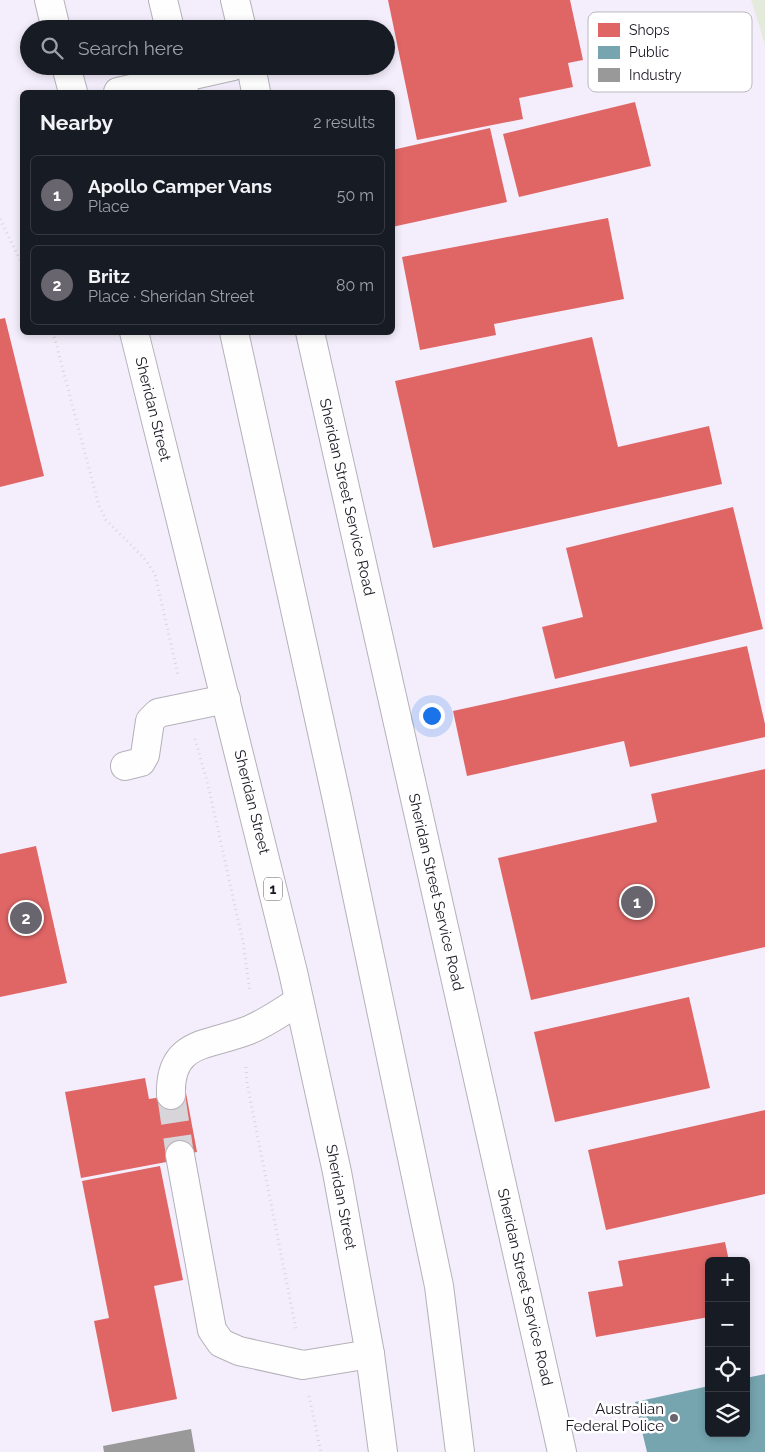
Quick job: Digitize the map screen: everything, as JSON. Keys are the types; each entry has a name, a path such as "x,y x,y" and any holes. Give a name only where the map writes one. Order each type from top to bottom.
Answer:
{"main road":[{"path":"49,0 54,20"},
{"path":"163,0 168,20"},
{"path":"235,0 240,20"},
{"path":"68,75 72,90"},
{"path":"128,90 197,75"},
{"path":"252,75 256,90"},
{"name":"Sheridan Street","path":"135,335 299,1001 337,1172 370,1354 383,1452"},
{"path":"235,335 337,800 439,1286 460,1452"},
{"name":"Sheridan Street Service Road","path":"311,335 562,1452"},
{"path":"125,766 140,762 145,755 148,728 152,718 158,714 226,699"},
{"path":"171,1095 172,1073 182,1054 199,1046 250,1030 299,1001"},
{"path":"180,1155 212,1330 221,1343 239,1351 303,1365 370,1354"}],"path":[{"path":"0,219 20,260"},
{"path":"54,335 99,506 106,520 144,558 155,574 186,708 208,785 248,964 251,1006 247,1048 247,1083 321,1452"}],"shaded area":[{"path":"0,0 751,0 765,45 765,1452 0,1452"}],"green space":[{"path":"751,0 765,0 765,45"}],"building: Shops":[{"path":"388,0 570,0 583,60 568,63 573,87 519,98 523,119 417,140 395,34 395,20 392,20"},
{"path":"635,102 651,166 519,197 503,134"},
{"path":"490,128 507,202 395,226 395,149"},
{"path":"608,218 624,299 494,324 496,335 420,350 402,257"},
{"path":"5,318 44,476 0,487 0,319"},
{"path":"592,337 618,447 709,426 722,484 433,548 395,381"},
{"path":"733,507 763,629 555,679 542,627 583,617 566,548"},
{"path":"747,646 765,724 765,737 630,767 624,741 467,776 453,711"},
{"path":"765,769 765,947 531,1000 498,858 657,822 651,794"},
{"path":"36,846 67,983 0,997 0,854"},
{"path":"689,997 710,1088 555,1122 534,1032"},
{"path":"145,1078 149,1099 186,1093 197,1152 176,1156 177,1160 81,1178 65,1092"},
{"path":"765,1110 765,1194 606,1230 588,1150"},
{"path":"160,1166 183,1280 154,1286 177,1399 112,1412 94,1321 109,1318 82,1181"},
{"path":"725,1242 728,1257 705,1257 705,1318 596,1337 588,1292 623,1286 618,1261"}],"building: Public":[{"name":"Australian Federal Police","path":"765,1374 765,1452 647,1452 635,1402 705,1387 705,1437 750,1437 750,1377"}],"building: Industry":[{"path":"191,1429 195,1452 104,1452 103,1446"}],"tunnel":[{"path":"171,1095 180,1155"}],"place":[{"name":"Apollo Camper Vans","path":"637,902"},
{"name":"Britz","path":"26,918"},
{"name":"Australian Federal Police","path":"674,1418"}]}
